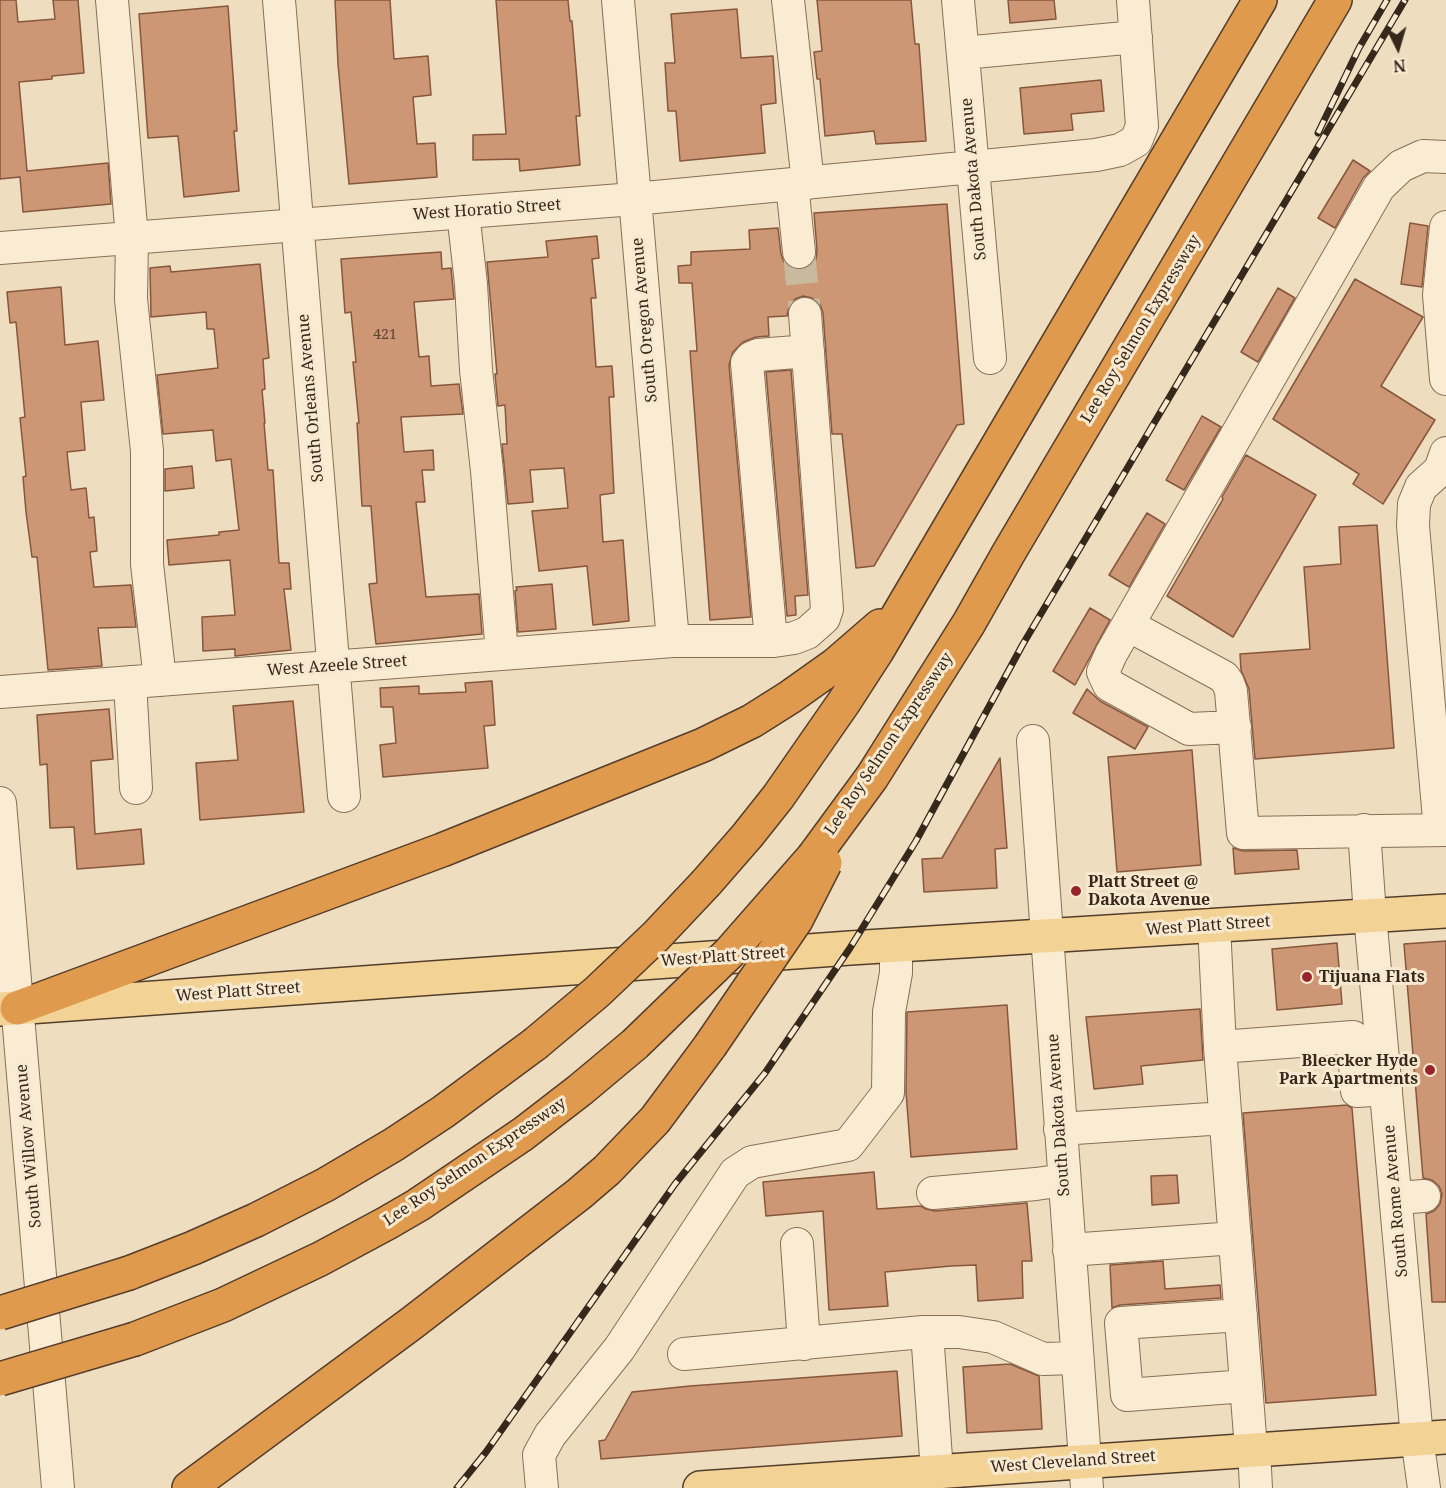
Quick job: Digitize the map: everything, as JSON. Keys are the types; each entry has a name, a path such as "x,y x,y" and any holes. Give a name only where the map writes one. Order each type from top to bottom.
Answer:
{"highway":[{"path":"0,1313 129,1273 193,1248 246,1225 325,1185 443,1112 535,1044 597,992 656,936 747,836 807,757 850,694 1260,0"},
{"name":"Lee Roy Selmon Expressway","path":"0,1379 135,1339 223,1305 320,1259 418,1205 523,1134 580,1090 635,1044 729,953 821,856 837,825 872,777 969,623 1335,0"},
{"path":"9,1008 442,850 703,745 752,721 808,685 860,646 905,603"},
{"path":"189,1488 412,1323 579,1194 615,1162 655,1120 710,1046 796,920 821,856"}],"main road":[{"name":"West Platt Street","path":"9,1008 896,945 1446,911"},
{"name":"West Cleveland Street","path":"700,1488 937,1472 1086,1475 1252,1449 1432,1437"}],"street":[{"path":"112,0 132,238 131,300 147,451 145,681 136,788"},
{"name":"South Orleans Avenue","path":"279,0 344,796"},
{"name":"South Oregon Avenue","path":"618,0 673,641"},
{"path":"788,0 800,183 799,252"},
{"name":"South Dakota Avenue","path":"958,0 990,358"},
{"name":"West Horatio Street","path":"0,248 634,199 1096,155 1120,150 1136,141 1142,126 1133,0"},
{"path":"963,53 1136,37"},
{"path":"1235,727 1189,729 1109,685 1103,672 1378,187 1401,166 1423,156 1446,157"},
{"path":"463,212 502,654"},
{"path":"1446,227 1439,295 1446,379"},
{"name":"West Azeele Street","path":"0,692 673,641 771,641 794,638 807,633 824,618 826,609 805,314"},
{"path":"771,641 747,363 758,355 808,351"},
{"path":"1128,625 1224,677 1231,691 1243,833 1443,830 1413,526 1414,504 1421,487 1440,470 1446,453"},
{"name":"South Dakota Avenue","path":"1033,741 1086,1475"},
{"name":"South Willow Avenue","path":"0,803 9,1008 58,1488"},
{"name":"South Rome Avenue","path":"1364,830 1370,915 1371,1090 1410,1197 1432,1437 1424,1488"},
{"path":"1215,925 1225,1118 1256,1488"},
{"path":"542,1488 539,1455 550,1435 619,1349 735,1173 752,1162 848,1145 888,1093 889,1012 896,973 896,945"},
{"path":"1220,1047 1353,1037 1371,1090"},
{"path":"1060,1129 1225,1118"},
{"path":"933,1193 1064,1180"},
{"path":"1069,1250 1235,1238"},
{"path":"797,1244 804,1344"},
{"path":"1241,1316 1121,1323 1127,1395 1246,1386"},
{"path":"684,1354 927,1332 959,1332 993,1337 1043,1359 1078,1361 1124,1359"},
{"path":"927,1332 937,1472"}],"building":[{"path":"0,0 16,0 18,22 55,19 53,0 78,0 84,73 19,82 27,171 108,163 111,204 23,212 20,177 0,179"},
{"path":"335,0 390,0 394,59 428,56 431,95 413,97 417,144 435,143 437,177 349,184 338,64"},
{"path":"496,0 568,0 570,21 572,21 580,116 576,116 580,165 520,171 519,159 473,160 473,135 506,134"},
{"path":"817,0 911,0 915,44 919,44 926,141 876,144 874,131 825,136 820,79 817,79 814,52 822,51"},
{"path":"1008,0 1054,0 1056,19 1010,23"},
{"path":"228,6 239,191 184,197 178,136 148,138 139,14"},
{"path":"737,9 741,58 773,56 776,103 761,105 765,153 680,161 676,111 668,111 665,63 675,63 671,14"},
{"path":"1101,80 1104,111 1071,114 1073,130 1024,134 1020,88"},
{"path":"1353,160 1370,171 1363,178 1335,228 1318,218"},
{"path":"947,204 964,424 957,425 874,566 856,568 842,434 832,434 823,313 820,304 812,298 803,296 795,299 789,306 787,316 768,317 769,336 756,337 743,342 733,352 729,365 751,617 710,620 690,351 697,351 692,283 679,283 678,266 691,265 691,252 750,249 749,230 778,228 784,262 791,268 801,270 810,266 816,259 814,213"},
{"path":"1410,223 1428,226 1422,287 1401,284"},
{"path":"597,236 599,258 592,259 596,298 591,298 596,367 612,366 614,397 609,397 614,493 600,495 603,542 623,540 629,621 593,625 587,566 539,571 532,511 568,508 564,468 530,470 533,502 508,504 502,444 507,444 505,405 498,406 487,262 548,257 546,241"},
{"path":"441,252 442,269 451,268 454,299 414,302 419,357 429,356 431,386 459,384 463,414 401,417 404,452 433,450 434,470 422,470 425,502 416,502 426,597 479,594 482,634 376,644 369,584 377,583 371,506 362,506 357,423 359,423 353,362 356,362 351,312 345,313 341,259"},
{"path":"260,264 269,358 263,359 264,423 268,470 273,470 279,563 289,563 291,589 284,589 291,650 235,656 235,649 203,651 202,617 235,615 230,560 169,565 167,540 219,535 219,532 239,530 231,459 216,461 213,430 163,434 157,375 218,368 214,329 207,329 206,312 151,317 150,268 170,266 171,272"},
{"path":"1355,279 1423,317 1381,386 1435,420 1383,504 1353,484 1359,474 1273,419"},
{"path":"61,287 65,345 98,341 104,400 81,402 85,450 67,452 71,490 86,488 89,518 94,517 97,551 90,552 94,587 131,585 136,627 98,628 102,666 48,670 37,557 32,557 26,512 23,477 26,476 20,418 25,417 16,322 10,323 7,292"},
{"path":"1278,288 1295,298 1258,362 1241,352"},
{"path":"791,370 808,595 795,596 796,615 787,616 766,372"},
{"path":"1202,416 1221,427 1184,490 1166,480"},
{"path":"1246,455 1316,495 1233,637 1167,596"},
{"path":"192,466 194,488 165,491 165,469"},
{"path":"1147,513 1165,524 1129,587 1109,575"},
{"path":"1377,525 1394,748 1255,759 1249,689 1241,670 1240,654 1310,649 1304,567 1341,564 1339,527"},
{"path":"552,584 556,629 518,632 516,587"},
{"path":"1090,608 1110,620 1075,685 1053,671"},
{"path":"492,681 495,725 484,726 488,768 383,777 380,745 396,743 393,707 381,707 380,688 419,686 419,694 466,692 465,683"},
{"path":"1087,689 1100,701 1148,727 1135,749 1073,713"},
{"path":"293,701 304,812 200,820 196,763 238,760 233,706"},
{"path":"109,709 113,759 91,761 95,834 141,829 144,864 77,869 74,827 50,828 47,764 40,765 37,715"},
{"path":"1192,750 1201,865 1117,872 1108,757"},
{"path":"1000,758 1007,848 995,849 997,888 924,892 922,859 942,858"},
{"path":"1233,848 1243,851 1297,850 1299,869 1235,874"},
{"name":"Bleecker Hyde Park Apartments","path":"1446,941 1446,1302 1432,1302 1426,1214 1434,1211 1440,1204 1442,1194 1439,1186 1432,1180 1423,1178 1404,944"},
{"name":"Tijuana Flats","path":"1337,943 1342,1004 1277,1010 1272,949"},
{"path":"1007,1005 1017,1149 911,1157 906,1092 907,1012"},
{"path":"1200,1009 1203,1060 1141,1066 1143,1084 1094,1089 1086,1017"},
{"path":"1347,1105 1352,1108 1376,1395 1266,1403 1243,1113"},
{"path":"874,1172 877,1209 921,1206 935,1211 1027,1203 1032,1261 1022,1261 1023,1298 978,1301 976,1265 951,1266 885,1272 888,1306 829,1310 823,1211 766,1216 763,1182"},
{"path":"1177,1175 1179,1203 1152,1205 1151,1176"},
{"path":"1163,1261 1165,1289 1220,1285 1221,1298 1120,1305 1112,1308 1110,1265"},
{"path":"1010,1364 1039,1376 1042,1429 967,1433 963,1367"},
{"path":"897,1371 902,1436 601,1459 599,1441 605,1440 632,1392"}],"tunnel":[{"path":"799,252 805,314"}],"railway":[{"path":"1318,133 1359,48 1387,0"},
{"path":"457,1488 486,1452 675,1184 765,1073 850,948 916,841 1023,644 1405,0"}],"place":[{"name":"Platt Street @ Dakota Avenue","path":"1076,891"},
{"name":"Tijuana Flats","path":"1307,977"},
{"name":"Bleecker Hyde Park Apartments","path":"1430,1070"}]}
